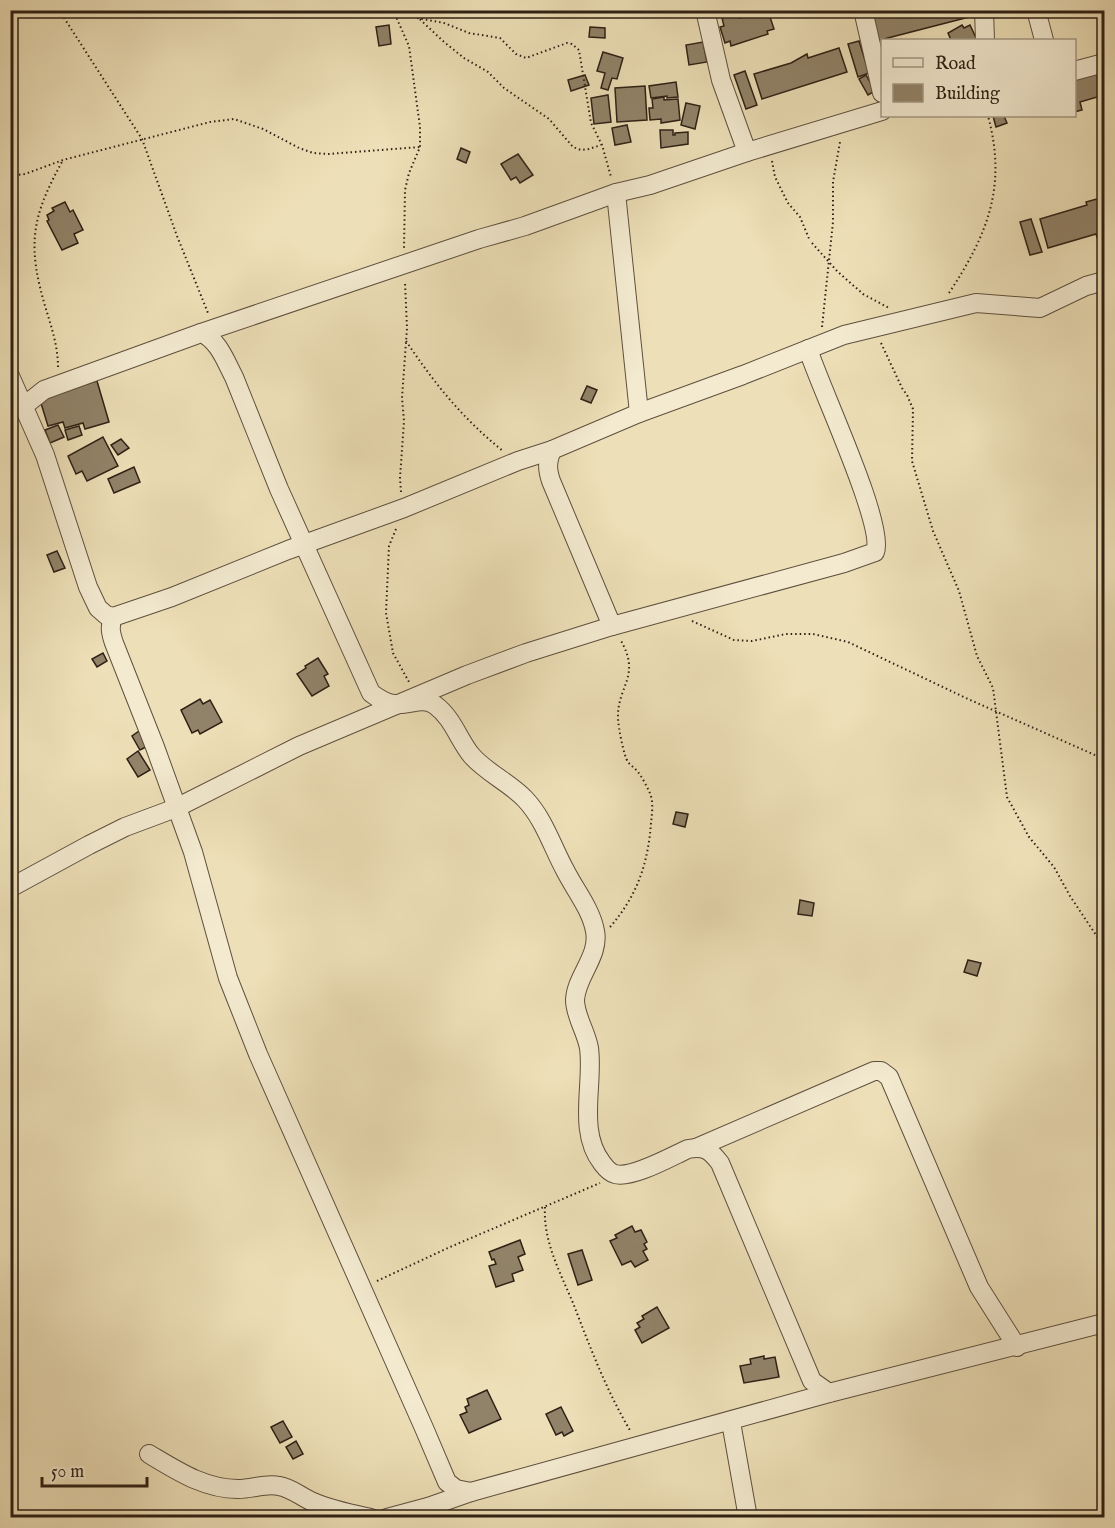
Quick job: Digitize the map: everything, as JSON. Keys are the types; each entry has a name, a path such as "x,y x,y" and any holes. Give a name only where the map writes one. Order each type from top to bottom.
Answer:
{"street":[{"path":"705,10 722,80 741,139 752,151"},
{"path":"863,10 881,89"},
{"path":"984,10 985,39"},
{"path":"1036,10 1044,39"},
{"path":"1076,70 1104,63"},
{"path":"24,406 44,390 207,331 525,226 616,193 650,185 881,111"},
{"path":"616,193 639,413"},
{"path":"10,376 45,455 88,587 98,608 106,615 113,617 172,597 304,544 404,508 639,413 844,335 976,303 1040,308 1086,286 1104,281"},
{"path":"207,331 234,376 266,458 371,693 380,700 396,705 424,701 436,706 445,714 474,758 512,787 532,808 585,904 596,933 595,944 575,999 576,1010 588,1044 591,1140 599,1160 606,1169 615,1174 627,1174 687,1149 710,1150 720,1163 812,1381 829,1393"},
{"path":"10,888 107,836 176,808 299,746 416,696 526,653 612,626 844,563 873,553 876,550 877,541 867,502 808,349"},
{"path":"552,450 547,469 551,482 612,626"},
{"path":"113,617 110,632 193,852 228,978 278,1103 443,1475 451,1486 471,1492"},
{"path":"696,1148 852,1080 874,1071 881,1071 889,1077 979,1287 1017,1347"},
{"path":"387,1518 471,1492 731,1422 829,1393 1104,1323"},
{"path":"731,1422 748,1518"},
{"path":"148,1454 187,1477 211,1486 241,1489 277,1485 290,1489 313,1502 371,1518"}],"path":[{"path":"59,10 142,139 177,236 208,310 207,331"},
{"path":"89,10 109,12 122,10"},
{"path":"393,10 409,46 417,98 420,147 409,173 405,190 406,340 400,478 404,508 390,546 386,613 393,653 416,696"},
{"path":"397,17 404,10"},
{"path":"410,10 464,58 488,72 504,88 549,119 573,147 589,150 602,145"},
{"path":"417,18 444,23 469,33 500,38 516,54 526,58 567,44 575,46 579,50 591,123 602,145 616,193"},
{"path":"937,311 975,250 991,210 996,159 995,140 988,117"},
{"path":"10,176 25,174 63,160 142,139 210,122 234,119 263,129 313,153 328,154 420,147"},
{"path":"808,349 820,334 824,320 833,222 833,182 843,124"},
{"path":"752,151 765,152 770,156 775,177 788,203 800,217 811,242 863,294 908,320"},
{"path":"59,385 57,347 40,287 34,239 36,219 49,186 63,160"},
{"path":"872,328 913,409 912,461 937,541 959,591 977,656 993,688 1007,797 1029,837 1054,867 1070,896 1104,947"},
{"path":"406,340 447,398 475,428 504,452"},
{"path":"668,610 734,640 752,641 786,634 813,634 848,642 1104,759"},
{"path":"595,944 625,910 642,876 652,812 652,799 649,791 637,770 626,760 620,736 618,716 629,675 626,650 612,626"},
{"path":"361,1288 615,1174"},
{"path":"545,1207 546,1230 558,1266 621,1415 639,1445"}],"building":[{"path":"745,10 765,10 766,14 769,14 774,29 767,31 768,34 731,46 730,41 725,43 720,27 724,26 722,18 737,13 739,18 746,16"},
{"path":"868,10 980,10 981,14 876,41"},
{"path":"389,25 391,44 379,46 376,27"},
{"path":"962,25 964,28 970,25 977,39 951,39 948,33"},
{"path":"590,27 605,28 605,38 589,37"},
{"path":"859,41 869,73 858,77 848,44"},
{"path":"703,42 707,62 689,65 686,45"},
{"path":"839,48 847,72 762,99 754,74 791,63 807,54 808,58"},
{"path":"603,52 623,58 617,79 612,78 608,90 601,88 605,73 597,71"},
{"path":"1104,67 1104,95 1080,102 1082,110 1076,112 1076,74"},
{"path":"745,71 757,105 746,109 734,75"},
{"path":"585,75 589,85 571,91 568,80"},
{"path":"866,75 875,91 868,95 859,79"},
{"path":"676,82 678,97 651,98 649,86"},
{"path":"645,86 647,120 617,122 615,88"},
{"path":"608,95 611,122 594,124 591,98"},
{"path":"664,97 664,100 678,99 680,120 661,123 661,119 650,120 649,108 653,108 652,99"},
{"path":"686,103 700,106 695,129 681,125"},
{"path":"993,117 1004,117 1007,123 996,127"},
{"path":"627,125 631,142 615,145 612,128"},
{"path":"660,130 673,130 673,135 688,132 688,144 661,148"},
{"path":"461,148 470,152 466,163 457,159"},
{"path":"518,154 533,175 520,183 516,177 511,180 501,164"},
{"path":"1104,197 1104,238 1098,240 1096,234 1048,248 1040,219 1087,205 1086,202"},
{"path":"65,202 70,212 73,210 83,230 74,234 78,243 62,250 47,221 49,220 47,215 54,211 52,208"},
{"path":"1031,219 1042,252 1030,255 1020,222"},
{"path":"97,381 109,422 85,429 83,423 65,428 63,422 48,426 40,400 45,396"},
{"path":"587,386 597,390 591,403 581,399"},
{"path":"58,425 64,437 50,443 45,430"},
{"path":"79,426 82,435 68,440 65,430"},
{"path":"103,437 118,466 87,481 82,471 76,474 68,456"},
{"path":"121,439 129,448 118,455 111,445"},
{"path":"134,467 140,482 114,493 108,479"},
{"path":"57,551 65,568 54,572 47,555"},
{"path":"103,653 107,661 97,667 92,659"},
{"path":"318,658 328,674 324,676 329,686 312,696 297,674"},
{"path":"200,699 203,704 210,700 222,722 200,734 198,730 192,733 181,710"},
{"path":"139,731 148,746 140,750 132,736"},
{"path":"138,751 150,770 138,777 127,759"},
{"path":"676,812 688,814 685,827 673,824"},
{"path":"800,900 814,903 812,916 798,914"},
{"path":"968,960 981,963 977,976 964,972"},
{"path":"632,1226 635,1232 641,1230 647,1242 644,1244 647,1249 643,1251 648,1260 635,1267 631,1261 622,1265 610,1241 617,1238 615,1235"},
{"path":"520,1240 525,1254 518,1257 523,1270 512,1274 514,1281 496,1287 489,1266 496,1264 489,1252"},
{"path":"582,1250 592,1280 578,1285 568,1254"},
{"path":"657,1307 669,1328 642,1343 635,1330 640,1327 637,1323 644,1319 642,1316"},
{"path":"764,1356 764,1359 775,1357 779,1377 744,1383 740,1366 751,1364 750,1359"},
{"path":"487,1390 501,1419 469,1433 460,1415 467,1412 465,1407 469,1405 467,1399"},
{"path":"561,1407 573,1431 564,1436 562,1432 556,1435 546,1414"},
{"path":"283,1421 292,1437 280,1443 271,1427"},
{"path":"296,1441 303,1454 293,1459 286,1447"}]}
